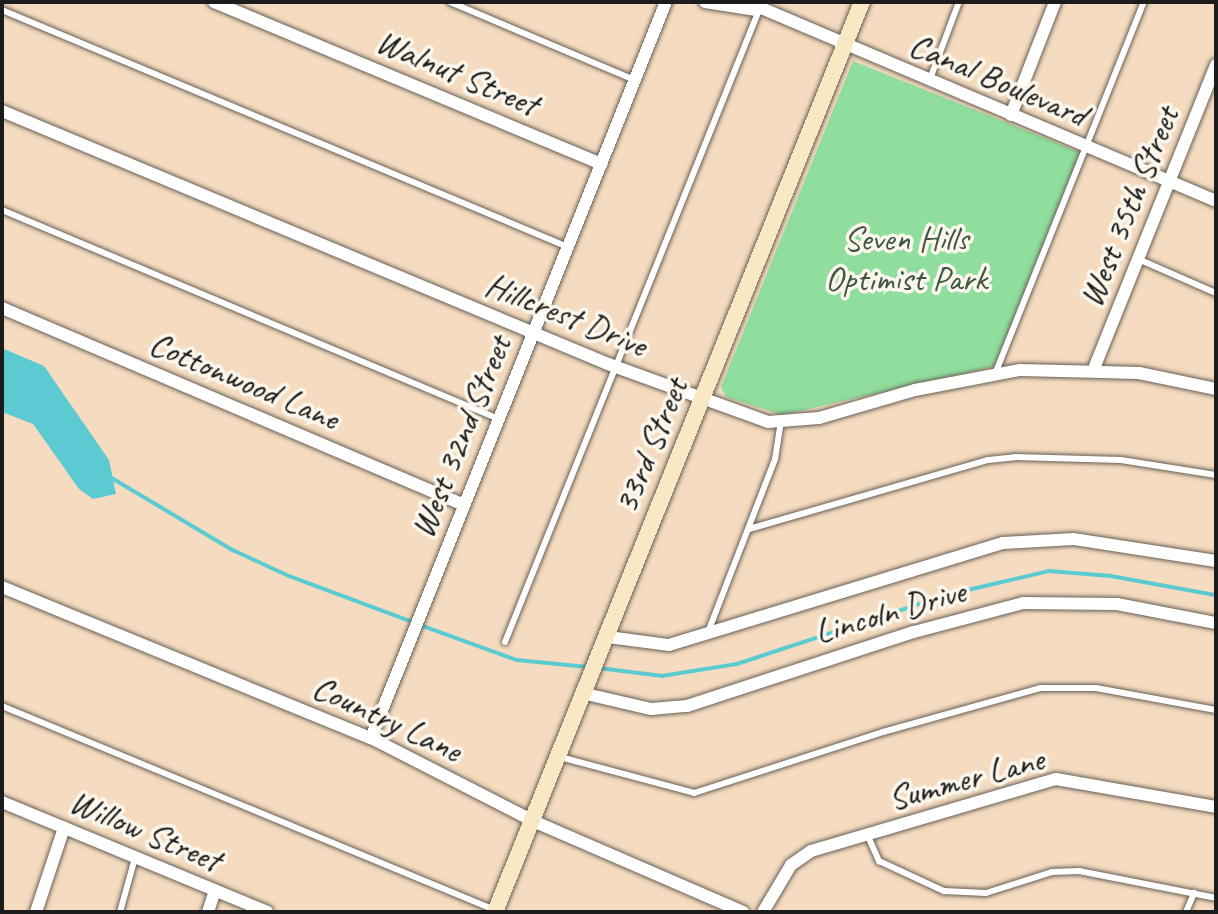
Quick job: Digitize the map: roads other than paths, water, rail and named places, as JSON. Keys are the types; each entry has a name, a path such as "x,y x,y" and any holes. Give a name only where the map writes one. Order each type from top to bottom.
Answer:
{"street":[{"name":"Walnut Street","path":"214,2 601,164"},
{"name":"West 32nd Street","path":"371,738 666,2"},
{"name":"Canal Boulevard","path":"705,2 760,6"},
{"name":"Canal Boulevard","path":"747,2 844,46 1216,201"},
{"name":"33rd Street","path":"497,912 862,2"},
{"path":"1011,115 1055,2"},
{"name":"West 35th Street","path":"1093,371 1216,65"},
{"name":"Hillcrest Drive","path":"2,111 616,367 768,422 819,418 995,374 1093,371 1139,373 1216,389"},
{"name":"Cottonwood Lane","path":"2,308 464,505"},
{"name":"Lincoln Drive","path":"608,637 669,645 1003,543 1074,539 1216,561"},
{"name":"Country Lane","path":"2,587 371,738 533,821 743,912"},
{"name":"Lincoln Drive","path":"588,688 651,709 687,706 914,632 1023,603 1117,604 1216,623"},
{"name":"Summer Lane","path":"763,912 791,865 811,851 1056,779 1216,807"},
{"name":"Willow Street","path":"2,802 267,912"},
{"path":"36,912 64,828"},
{"path":"208,912 215,891"}],"lane":[{"path":"450,2 635,80"},
{"path":"929,81 959,2"},
{"path":"995,374 1144,2"},
{"path":"505,642 760,6"},
{"path":"2,10 568,247"},
{"path":"2,210 499,419"},
{"path":"1138,259 1216,293"},
{"path":"707,633 775,459 781,422"},
{"path":"749,529 988,460 1015,457 1121,460 1216,475"},
{"path":"559,757 694,793 883,732 1041,688 1096,688 1216,710"},
{"path":"2,706 497,912"},
{"path":"867,834 879,861 944,891 986,893 1052,872 1079,871 1216,898"},
{"path":"120,912 135,858"},
{"path":"1186,912 1194,894"}],"water":[{"path":"2,348 44,366 109,460 116,494 93,499 79,489 33,424 2,412"}],"waterway":[{"path":"112,478 233,550 289,576 413,622"},
{"path":"599,668 662,676 737,664 947,595 1049,571 1111,576 1216,595"},
{"path":"420,625 517,660 588,667"}],"park label":[{"name":"Seven Hills Optimist Park","path":"906,259"}]}
